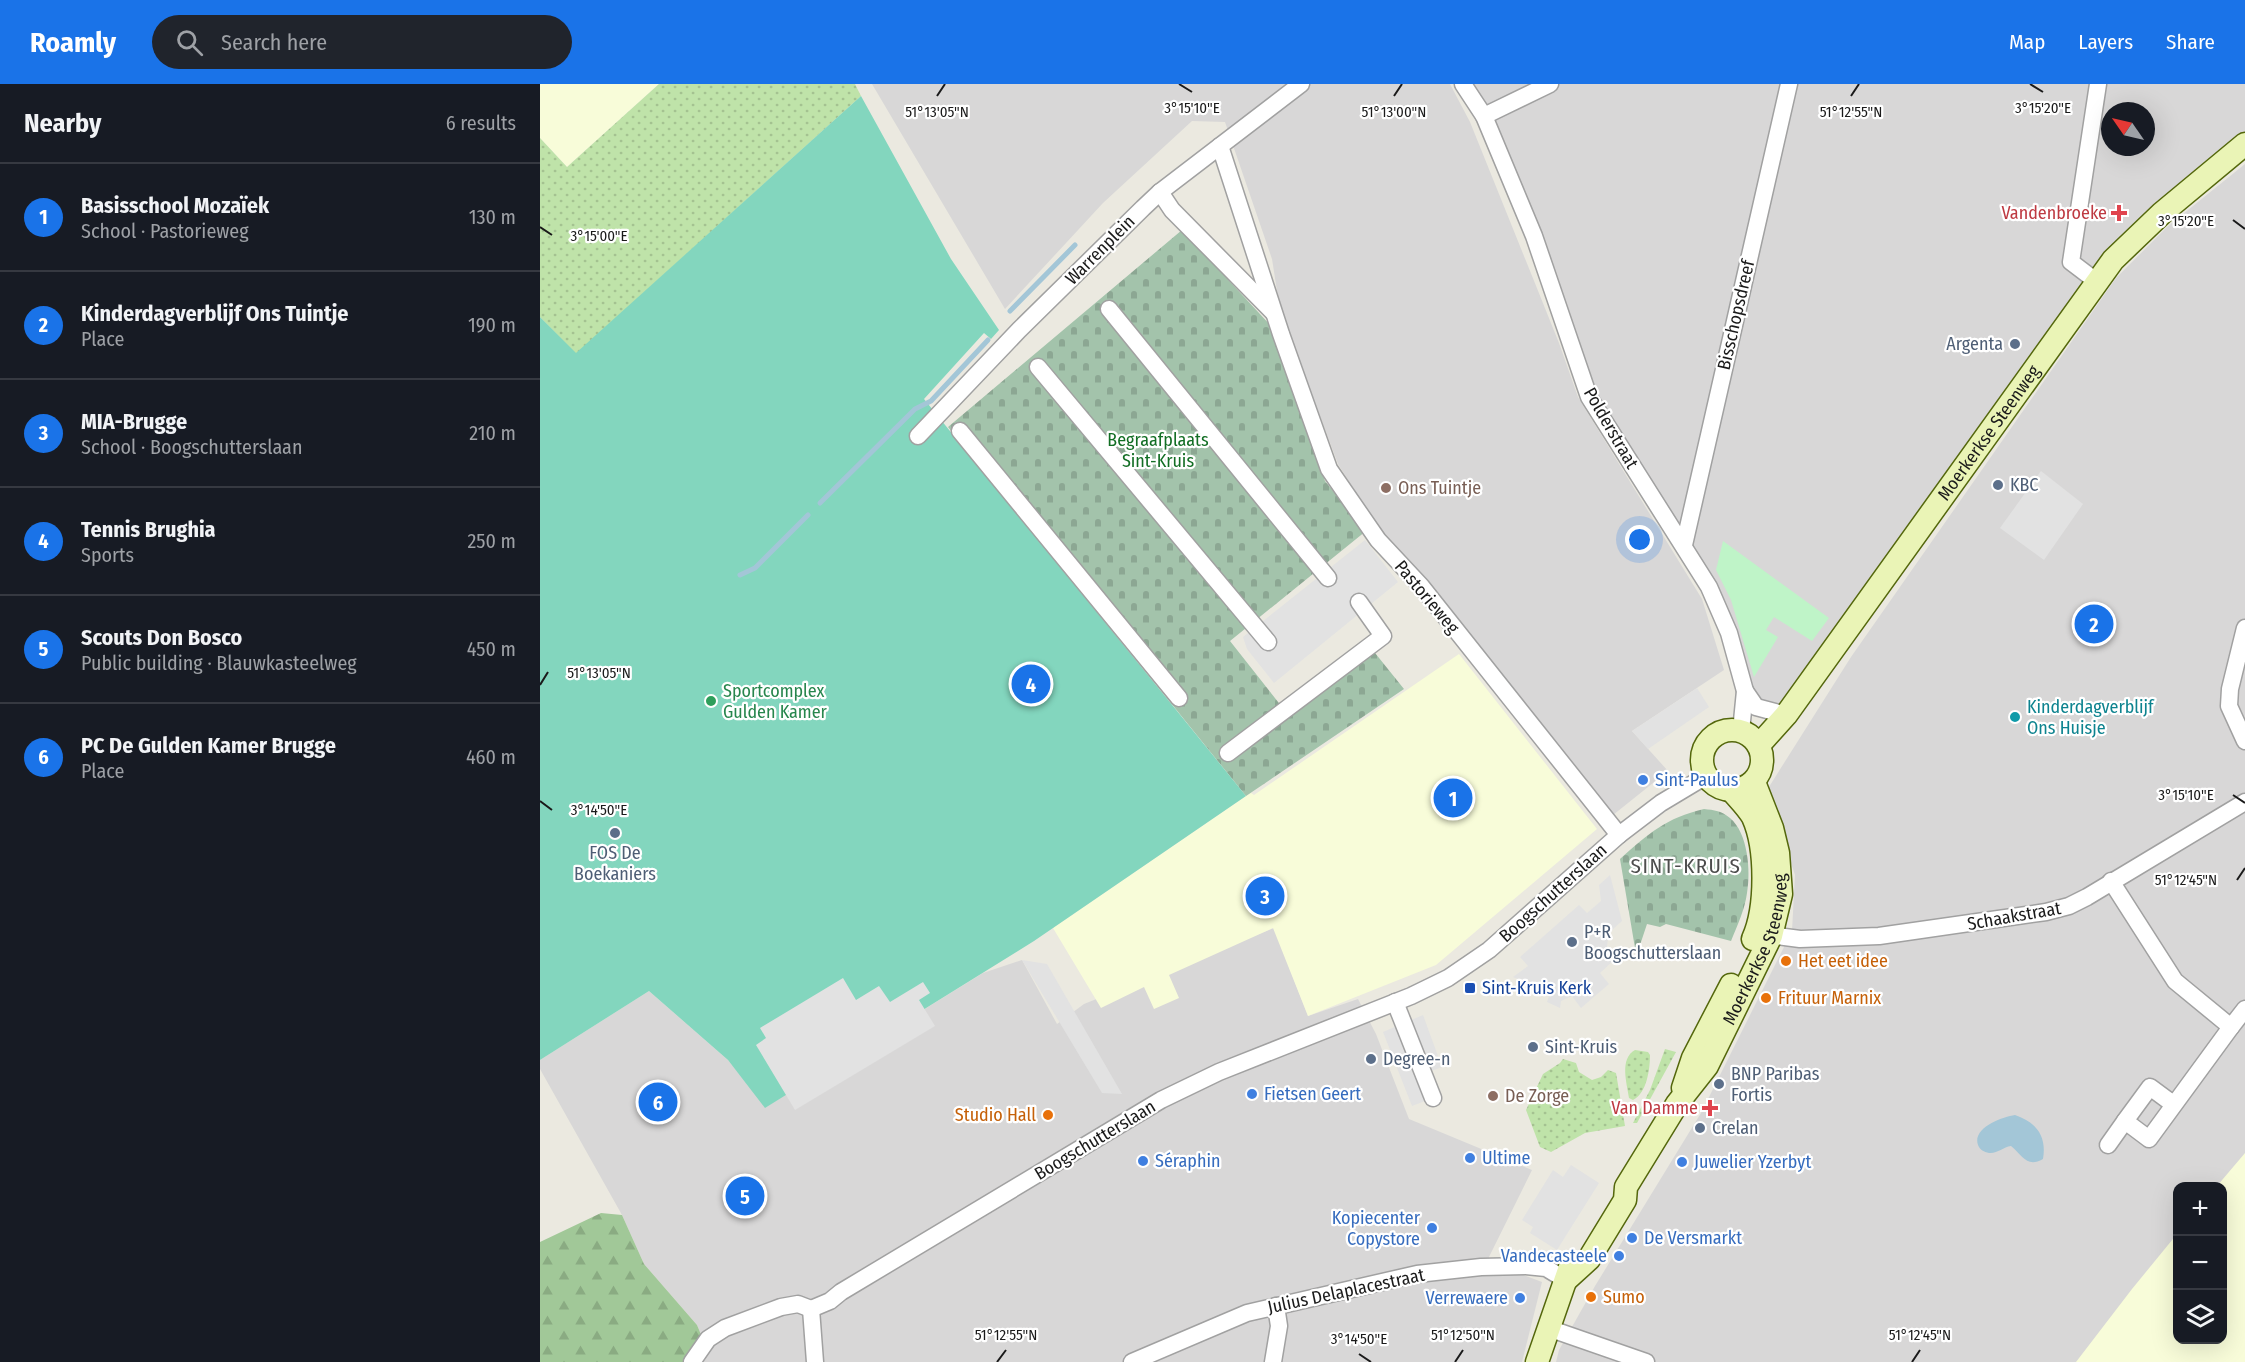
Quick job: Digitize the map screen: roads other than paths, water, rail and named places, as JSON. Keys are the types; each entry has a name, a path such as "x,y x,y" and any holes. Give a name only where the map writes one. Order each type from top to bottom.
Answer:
{"street":[{"name":"Warrenplein","path":"918,436 1019,330 1160,192 1301,84"},
{"name":"Polderstraat","path":"1462,84 1484,116 1534,236 1589,398 1684,545 1709,587 1729,633 1745,691 1741,731"},
{"path":"1484,116 1550,84"},
{"name":"Bisschopsdreef","path":"1684,545 1789,84"},
{"path":"2096,281 2072,262 2098,84"},
{"name":"Moerkerkse Steenweg","path":"1759,745 1786,715 1964,469 2096,281 2146,227 2245,144"},
{"name":"Pastorieweg","path":"1220,146 1281,334 1329,469 1378,540 1421,586 1618,835"},
{"path":"1160,192 1172,210 1276,315"},
{"path":"1109,309 1328,578"},
{"path":"1038,367 1268,642"},
{"path":"960,431 1179,698"},
{"path":"1227,753 1383,636 1359,602"},
{"path":"2245,628 2230,689 2229,706 2245,741"},
{"path":"1745,691 1756,707 1786,715"},
{"path":"1741,731 1752,736 1759,745 1763,763 1760,773 1754,782 1744,789 1732,791 1717,787 1706,776 1702,760 1704,747 1712,737 1722,732 1741,731"},
{"name":"Boogschutterslaan","path":"811,1309 830,1301 841,1292 1161,1100 1219,1072 1395,1002 1448,978 1489,950 1618,835 1661,803 1706,776"},
{"name":"Moerkerkse Steenweg","path":"1537,1362 1575,1252 1612,1193 1626,1187 1677,1104 1707,1066 1781,894 1778,853 1772,828 1754,782"},
{"name":"Moerkerkse Steenweg","path":"1732,791 1753,818 1764,886 1763,934"},
{"name":"Schaakstraat","path":"1763,934 1831,940 1879,936 2022,917 2068,906 2245,802"},
{"path":"2111,881 2175,981 2231,1027"},
{"path":"1395,1002 1433,1098"},
{"path":"2125,1121 2149,1139 2245,1009"},
{"path":"2108,1145 2150,1088 2173,1104"},
{"name":"Julius Delaplacestraat","path":"1132,1362 1247,1313 1417,1275 1481,1267 1526,1266 1546,1268 1566,1280"},
{"path":"692,1362 708,1339 725,1328 781,1307 798,1304 811,1309 815,1362"},
{"path":"1273,1362 1279,1326 1276,1306"},
{"path":"1548,1328 1646,1362"}],"water":[{"path":"2015,1115 2029,1122 2038,1131 2043,1143 2043,1159 2029,1161 2011,1146 1992,1153 1979,1147 1977,1139 1979,1133 1989,1124"}],"waterway":[{"path":"1010,311 1075,245"},
{"path":"820,503 915,409 931,401 988,340"},
{"path":"740,575 755,568 808,515"}],"place":[{"name":"Vandenbroeke","path":"2119,213"},
{"name":"Argenta","path":"2015,344"},
{"name":"KBC","path":"1998,485"},
{"name":"Ons Tuintje","path":"1386,488"},
{"name":"Kinderdagverblijf Ons Tuintje","path":"2094,624"},
{"name":"Tennis Brughia","path":"1031,684"},
{"name":"Sportcomplex Gulden Kamer","path":"711,701"},
{"name":"Kinderdagverblijf Ons Huisje","path":"2015,717"},
{"name":"Sint-Paulus","path":"1643,780"},
{"name":"Basisschool Mozaïek","path":"1453,798"},
{"name":"FOS De Boekaniers","path":"615,833"},
{"name":"MIA-Brugge","path":"1265,896"},
{"name":"P+R Boogschutterslaan","path":"1572,942"},
{"name":"Het eet idee","path":"1786,961"},
{"name":"Sint-Kruis Kerk","path":"1470,988"},
{"name":"Frituur Marnix","path":"1766,998"},
{"name":"Sint-Kruis","path":"1533,1047"},
{"name":"Degree-n","path":"1371,1059"},
{"name":"BNP Paribas Fortis","path":"1719,1084"},
{"name":"Fietsen Geert","path":"1252,1094"},
{"name":"De Zorge","path":"1493,1096"},
{"name":"PC De Gulden Kamer Brugge","path":"658,1102"},
{"name":"Van Damme","path":"1710,1108"},
{"name":"Studio Hall","path":"1048,1115"},
{"name":"Crelan","path":"1700,1128"},
{"name":"Ultime","path":"1470,1158"},
{"name":"Séraphin","path":"1143,1161"},
{"name":"Juwelier Yzerbyt","path":"1682,1162"},
{"name":"Scouts Don Bosco","path":"745,1196"},
{"name":"Kopiecenter Copystore","path":"1432,1228"},
{"name":"De Versmarkt","path":"1632,1238"},
{"name":"Vandecasteele","path":"1619,1256"},
{"name":"Sumo","path":"1591,1297"},
{"name":"Verrewaere","path":"1520,1298"}],"district":[{"name":"SINT-KRUIS","path":"1686,866"}],"park label":[{"name":"Begraafplaats Sint-Kruis","path":"1158,450"}]}
